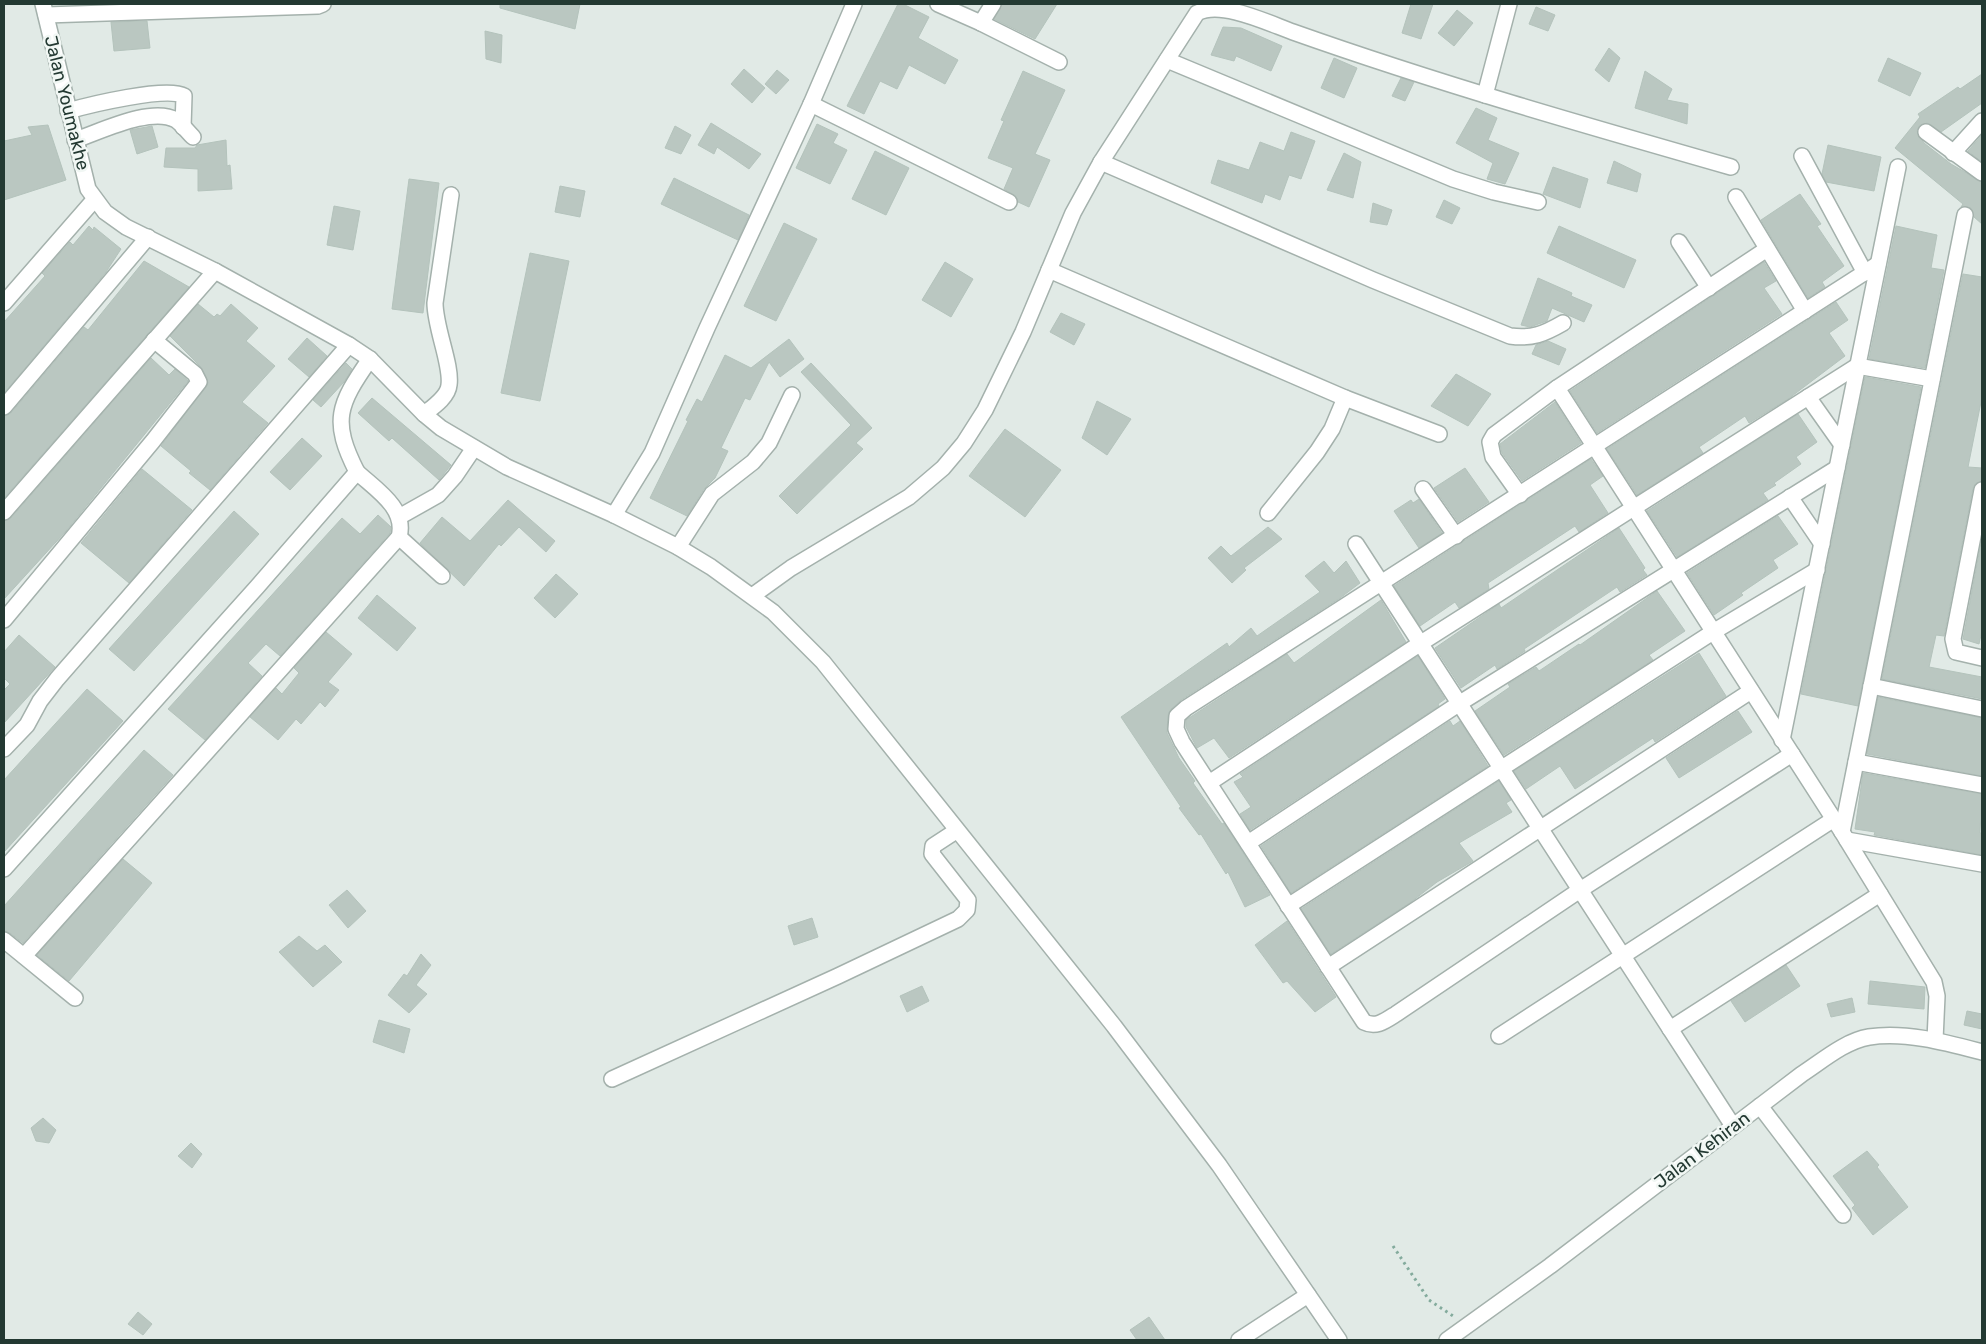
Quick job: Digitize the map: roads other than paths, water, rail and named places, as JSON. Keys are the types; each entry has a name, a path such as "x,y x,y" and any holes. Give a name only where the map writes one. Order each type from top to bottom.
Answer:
{"street":[{"path":"44,9 318,6 323,4"},
{"path":"620,505 652,453 707,328 811,104 854,4"},
{"path":"938,4 1059,62"},
{"path":"981,23 993,4"},
{"path":"1485,95 1509,4"},
{"path":"752,596 791,568 910,497 943,468 964,443 985,410 1023,332 1073,213 1101,162 1197,13 1205,8 1218,7 1485,95 1731,167"},
{"name":"Jalan Youmakhe","path":"44,9 75,140 88,189 94,200"},
{"path":"1167,60 1453,179 1494,192 1538,202"},
{"path":"68,111 111,101 157,94 180,94 185,101 188,132 177,121 154,115 75,140"},
{"path":"811,104 1009,202"},
{"path":"1952,153 1982,121"},
{"path":"1926,132 1952,153 1982,173"},
{"path":"1802,156 1865,272"},
{"path":"1101,162 1373,280 1510,336 1526,338 1542,335 1563,323"},
{"path":"1782,740 1898,167"},
{"path":"434,405 449,386 436,321 435,303 451,195"},
{"path":"1736,197 1806,311"},
{"path":"4,303 94,200 105,212 126,227 215,271 349,345 434,405 441,428 507,467 620,505 685,537 712,567 752,596 796,633 823,662 956,831 1017,902 1114,1026 1219,1166 1339,1340"},
{"path":"1841,830 1965,215"},
{"path":"4,407 148,237"},
{"path":"1679,242 1709,288"},
{"path":"1520,495 1493,457 1490,442 1494,435 1557,388 1767,249"},
{"path":"1792,754 1580,890 1378,1024 1370,1025 1364,1022 1288,906 1182,742 1176,728 1177,716 1186,708 1878,264"},
{"path":"1049,270 1344,398 1439,434"},
{"path":"4,512 215,271"},
{"path":"4,620 147,448 199,382 195,374 154,340"},
{"path":"4,749 26,725 40,701 57,679 349,345"},
{"path":"24,956 399,537 401,530 395,508 357,472 347,453 339,419 345,398 370,359"},
{"path":"1209,783 1421,643 1857,366 1932,379"},
{"path":"1557,388 1841,830 1934,982 1937,996 1935,1040"},
{"path":"685,537 712,494 762,453 769,443 792,395"},
{"path":"1808,397 1842,445"},
{"path":"1268,513 1317,452 1332,429 1344,398"},
{"path":"399,517 438,495 455,476 474,448"},
{"path":"1248,843 1460,703 1837,468"},
{"path":"4,869 258,587 357,472"},
{"path":"1423,488 1456,536"},
{"path":"1982,490 1953,639 1956,652 1982,658"},
{"path":"1790,497 1822,544"},
{"path":"399,537 442,576"},
{"path":"1356,544 1733,1126"},
{"path":"1288,906 1713,632 1816,570"},
{"path":"1871,686 1982,709"},
{"path":"1328,967 1751,691"},
{"path":"1856,762 1982,785"},
{"path":"1499,1036 1623,956 1841,830 1982,864"},
{"path":"612,1079 830,980 958,919 966,910 968,900 932,854 933,846 956,831"},
{"path":"1670,1029 1880,894"},
{"path":"4,940 76,998"},
{"name":"Jalan Kehiran","path":"1447,1340 1470,1333 1733,1126 1839,1050 1869,1037 1935,1040 1982,1052"},
{"path":"1760,1106 1843,1215"},
{"path":"1239,1340 1308,1295"}]}
